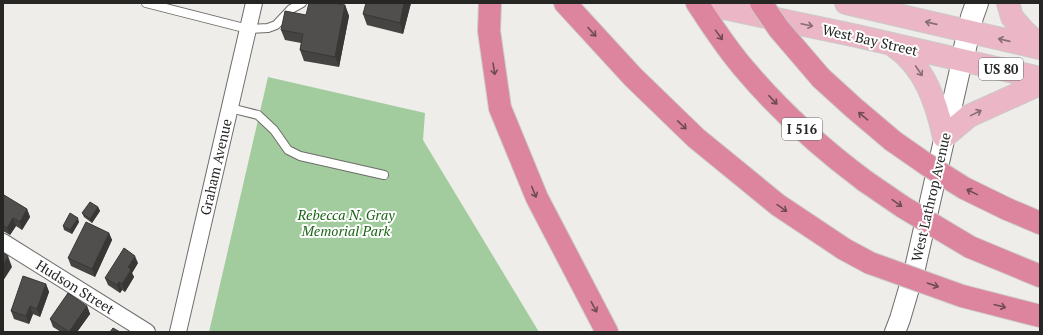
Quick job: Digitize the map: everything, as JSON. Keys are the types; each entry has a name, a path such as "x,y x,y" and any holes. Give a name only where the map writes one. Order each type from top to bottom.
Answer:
{"highway":[{"path":"490,3 489,31 500,108 537,198 607,332"},
{"path":"565,3 633,78 696,138 778,205 844,249 870,263 962,296 1040,316"},
{"name":"I 516","path":"697,3 746,71 784,112 818,144 865,181 903,208 970,246 1040,276"},
{"path":"761,3 779,29 821,78 893,141 964,188 1040,224"}],"main road":[{"name":"West Bay Street","path":"700,3 892,44 1040,78"},
{"path":"846,3 1040,48"},
{"path":"879,11 898,9 920,3"},
{"name":"US 80","path":"962,61 977,3"},
{"path":"1008,3 1012,17 1024,31 1040,45"},
{"path":"892,44 904,52 926,82 938,110 944,136 970,116 1040,84"}],"street":[{"name":"Graham Avenue","path":"178,332 254,3"},
{"name":"West Lathrop Avenue","path":"895,332 915,268 962,61"},
{"name":"Hudson Street","path":"3,242 147,332"}],"lane":[{"path":"146,3 248,29 268,28 276,25 291,9 302,3"},
{"path":"230,108 258,115 274,130 288,150 300,156 384,175"}],"green space":[{"name":"Rebecca N. Gray Memorial Park","path":"268,77 425,113 423,140 539,332 209,332"}],"building":[{"path":"309,3 334,3 345,5 335,57 300,50 303,34 281,30 285,11 306,15"},
{"path":"366,3 404,3 400,23 363,14"},
{"path":"4,195 27,209 20,222 13,218 7,228 3,225"},
{"path":"90,202 98,207 90,219 82,213"},
{"path":"70,213 78,218 70,230 63,226"},
{"path":"86,222 109,233 92,269 68,258"},
{"path":"124,248 135,256 128,267 131,270 122,284 119,282 117,285 105,278"},
{"path":"3,253 8,256 3,265"},
{"path":"23,276 46,284 37,309 30,306 26,316 11,311"},
{"path":"68,293 87,306 69,332 50,319"},
{"path":"113,328 120,332 110,332"}]}
